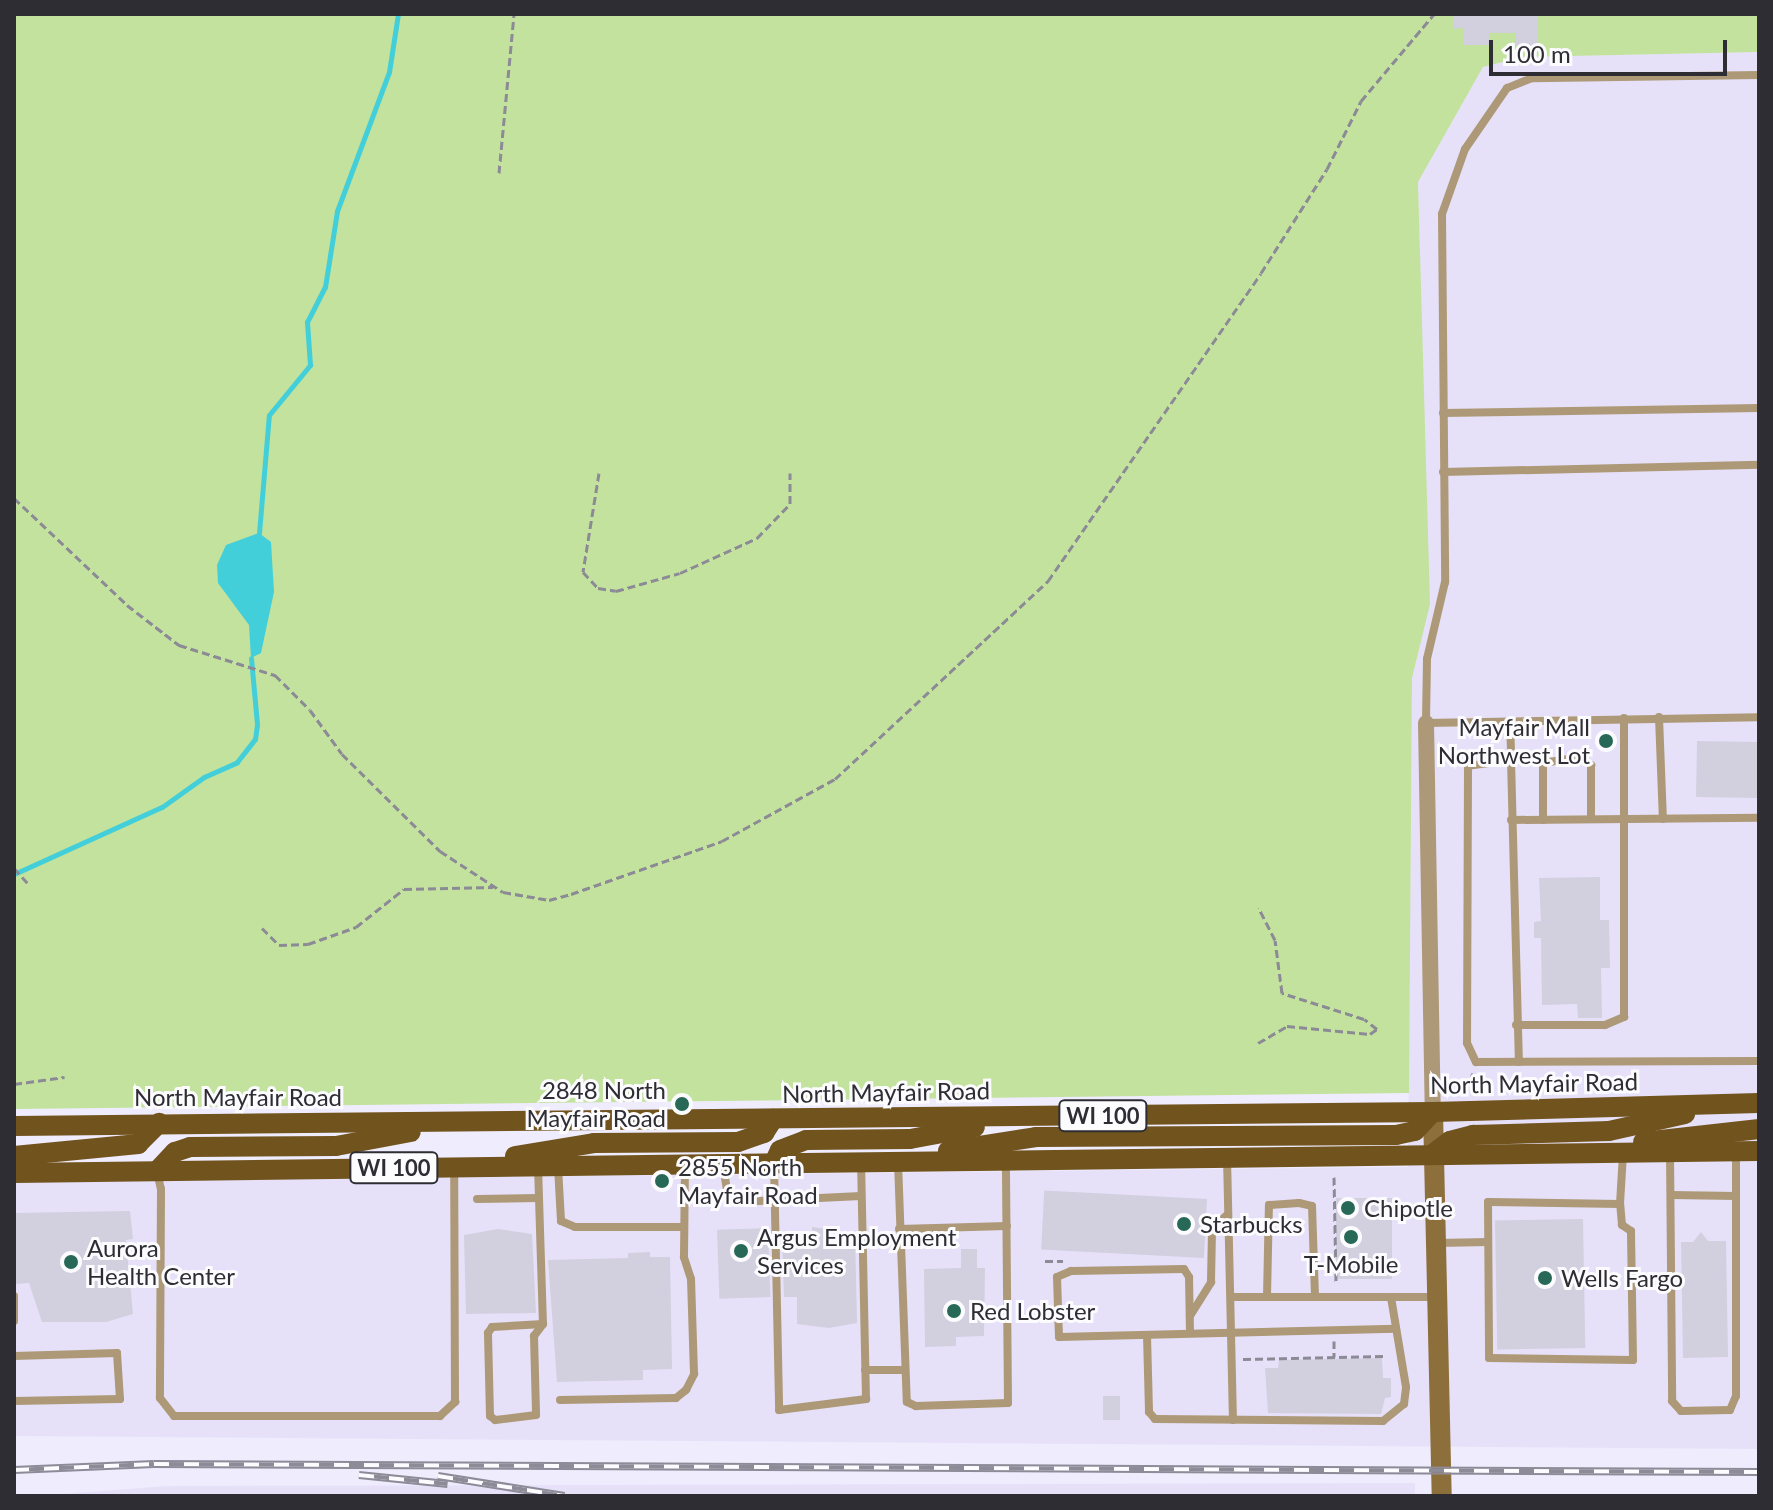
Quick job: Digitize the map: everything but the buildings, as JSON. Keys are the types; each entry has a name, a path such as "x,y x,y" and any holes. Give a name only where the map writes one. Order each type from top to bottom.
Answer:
{"main road":[{"name":"North Mayfair Road","path":"14,1126 1433,1112 1759,1103"},
{"path":"1434,1153 1464,1136 1609,1131 1732,1104"},
{"path":"898,1161 1036,1137 1396,1135 1415,1131 1433,1112"},
{"path":"774,1163 780,1150 806,1140 910,1139 1026,1117"},
{"path":"454,1167 594,1143 738,1142 764,1133 773,1119"},
{"path":"157,1171 175,1152 190,1147 336,1146 466,1122"},
{"path":"14,1156 138,1144 159,1123"},
{"path":"1592,1152 1670,1144 1759,1129"},
{"name":"WI 100","path":"14,1173 1623,1152 1670,1144 1759,1151"}],"street":[{"path":"1426,723 1442,1496"}],"lane":[{"path":"1759,75 1532,78 1507,88 1465,149 1442,214 1445,582 1427,659 1426,723 1759,717"},
{"path":"1443,413 1759,408"},
{"path":"1443,472 1759,465"},
{"path":"1659,717 1663,819"},
{"path":"1516,1025 1605,1025 1624,1017 1624,718"},
{"path":"1510,722 1519,1062"},
{"path":"1543,820 1543,763 1580,757 1591,765 1591,819"},
{"path":"1511,760 1468,766 1467,1043 1476,1062 1759,1061"},
{"path":"1511,820 1759,818"},
{"path":"1670,1144 1672,1401 1681,1411 1730,1410 1736,1396 1736,1151"},
{"path":"1620,1204 1488,1202 1489,1358 1633,1360 1631,1231 1622,1225 1620,1204 1623,1152"},
{"path":"1227,1156 1233,1420"},
{"path":"898,1161 905,1370 907,1402 912,1406 1008,1403 1006,1159"},
{"path":"774,1163 779,1410 863,1403 861,1161"},
{"path":"723,1163 732,1200 861,1196"},
{"path":"560,1400 676,1398 686,1390 694,1374 684,1227 685,1164"},
{"path":"548,1166 561,1221 575,1227 684,1227"},
{"path":"543,1324 492,1327 488,1333 490,1416 495,1420 536,1415 534,1336 543,1324 539,1198 548,1166"},
{"path":"157,1171 161,1189 160,1398 174,1416 440,1416 455,1402 454,1167"},
{"path":"1671,1195 1736,1196"},
{"path":"477,1199 539,1198"},
{"path":"1267,1297 1269,1205 1299,1203 1312,1206 1315,1297"},
{"path":"1190,1316 1211,1282 1212,1228 1228,1214"},
{"path":"899,1229 1007,1226"},
{"path":"1436,1244 1488,1242"},
{"path":"1190,1333 1189,1277 1184,1269 1071,1271 1057,1277 1059,1337 1396,1329"},
{"path":"14,1296 14,1321"},
{"path":"1231,1297 1437,1297"},
{"path":"1147,1335 1149,1412 1155,1419 1383,1421 1395,1415 1404,1404 1406,1387 1391,1297"},
{"path":"14,1356 117,1353 120,1399 14,1401"},
{"path":"865,1370 905,1370"}],"path":[{"path":"499,173 514,14"},
{"path":"14,498 127,605 179,645 275,675 310,710 342,754 440,851 495,887 524,897 549,900 571,894 722,841 835,779 1048,581 1077,545 1261,273 1327,169 1361,101 1434,14"},
{"path":"599,473 583,572 598,588 616,591 680,573 757,538 790,504 790,473"},
{"path":"14,868 30,886"},
{"path":"262,928 279,945 308,944 356,927 404,889 495,887"},
{"path":"1258,1043 1287,1026 1370,1034 1377,1029 1364,1019 1282,993 1275,940 1259,908"},
{"path":"14,1084 65,1077"},
{"path":"1334,1177 1336,1286 1349,1286"},
{"path":"1334,1341 1334,1357"},
{"path":"1243,1348 1243,1359 1383,1356"}],"shaded area":[{"path":"1759,52 1759,1449 14,1436 14,1182 1408,1167 1412,678 1428,607 1418,182 1483,67 1523,57"},
{"path":"1415,1483 1415,1496 36,1496 167,1486"}],"green space":[{"path":"14,14 1759,14 1759,52 1523,57 1483,67 1418,182 1430,604 1412,678 1409,1093 14,1109"}],"water":[{"path":"259,533 271,542 274,592 261,653 251,658 249,625 218,583 217,565 226,545"}],"waterway":[{"path":"259,533 269,415 310,365 307,322 325,287 337,211 389,72 398,14"},
{"path":"14,874 162,807 204,777 237,762 255,739 257,724 251,658"}],"railway":[{"path":"14,1470 154,1464 1759,1472"},
{"path":"359,1475 448,1484"},
{"path":"438,1476 564,1496"}],"place":[{"name":"Mayfair Mall Northwest Lot","path":"1606,741"},
{"name":"2848 North Mayfair Road","path":"682,1104"},
{"name":"2855 North Mayfair Road","path":"662,1181"},
{"name":"Chipotle","path":"1348,1208"},
{"name":"Starbucks","path":"1184,1224"},
{"name":"T-Mobile","path":"1351,1237"},
{"name":"Argus Employment Services","path":"741,1251"},
{"name":"Aurora Health Center","path":"71,1262"},
{"name":"Wells Fargo","path":"1545,1278"},
{"name":"Red Lobster","path":"954,1311"}]}
